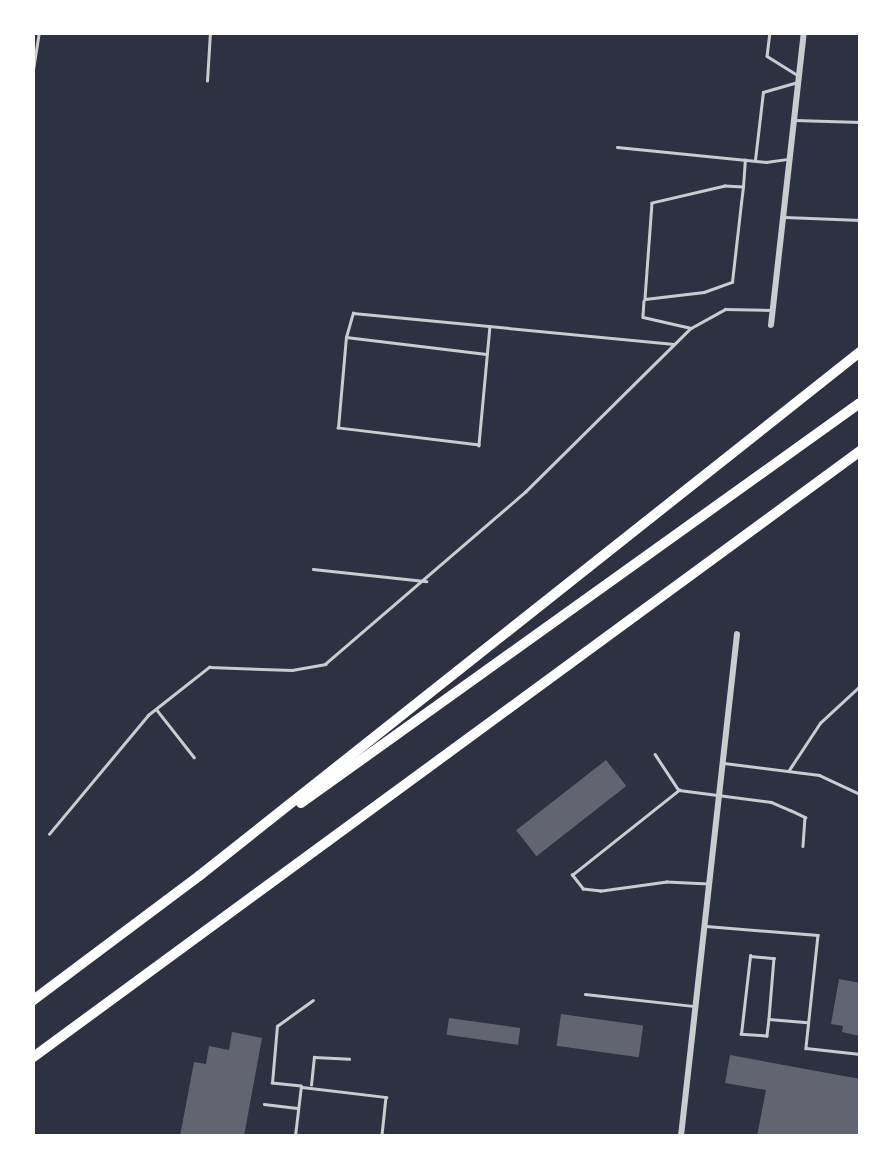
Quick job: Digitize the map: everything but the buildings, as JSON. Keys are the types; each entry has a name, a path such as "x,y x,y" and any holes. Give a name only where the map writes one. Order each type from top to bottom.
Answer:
{"highway":[{"path":"32,1001 198,876 860,352"},
{"path":"198,876 860,404"},
{"path":"32,1058 860,450"}],"street":[{"path":"771,325 804,32"},
{"path":"681,1136 737,634"}],"lane":[{"path":"32,76 39,32"},
{"path":"206,81 210,32"},
{"path":"770,32 768,56 798,79"},
{"path":"755,161 763,92 798,79"},
{"path":"794,120 860,122"},
{"path":"617,148 755,161 790,159"},
{"path":"645,299 704,292 732,282 745,160"},
{"path":"691,328 643,318 652,203 725,186 743,186"},
{"path":"783,217 860,220"},
{"path":"48,834 156,709 209,668 312,669 426,581 526,492 691,328 724,309 773,310"},
{"path":"490,326 478,446 338,428 346,337 354,313 490,326 675,344"},
{"path":"346,337 488,354"},
{"path":"32,525 32,543"},
{"path":"314,569 426,581"},
{"path":"789,771 820,723 860,686"},
{"path":"156,709 194,758"},
{"path":"655,754 679,790"},
{"path":"723,762 819,775 860,794"},
{"path":"709,884 667,882 601,891 574,882 575,868 679,790 772,802 805,817 802,846"},
{"path":"704,926 818,936 806,1048 860,1054"},
{"path":"750,956 774,958 769,1019 767,1036 741,1034 750,956"},
{"path":"585,994 695,1006"},
{"path":"313,1000 277,1026 272,1083 386,1097 382,1136"},
{"path":"769,1019 808,1022"},
{"path":"310,1088 314,1057 349,1060"},
{"path":"295,1136 301,1086"},
{"path":"264,1104 298,1108"}]}
